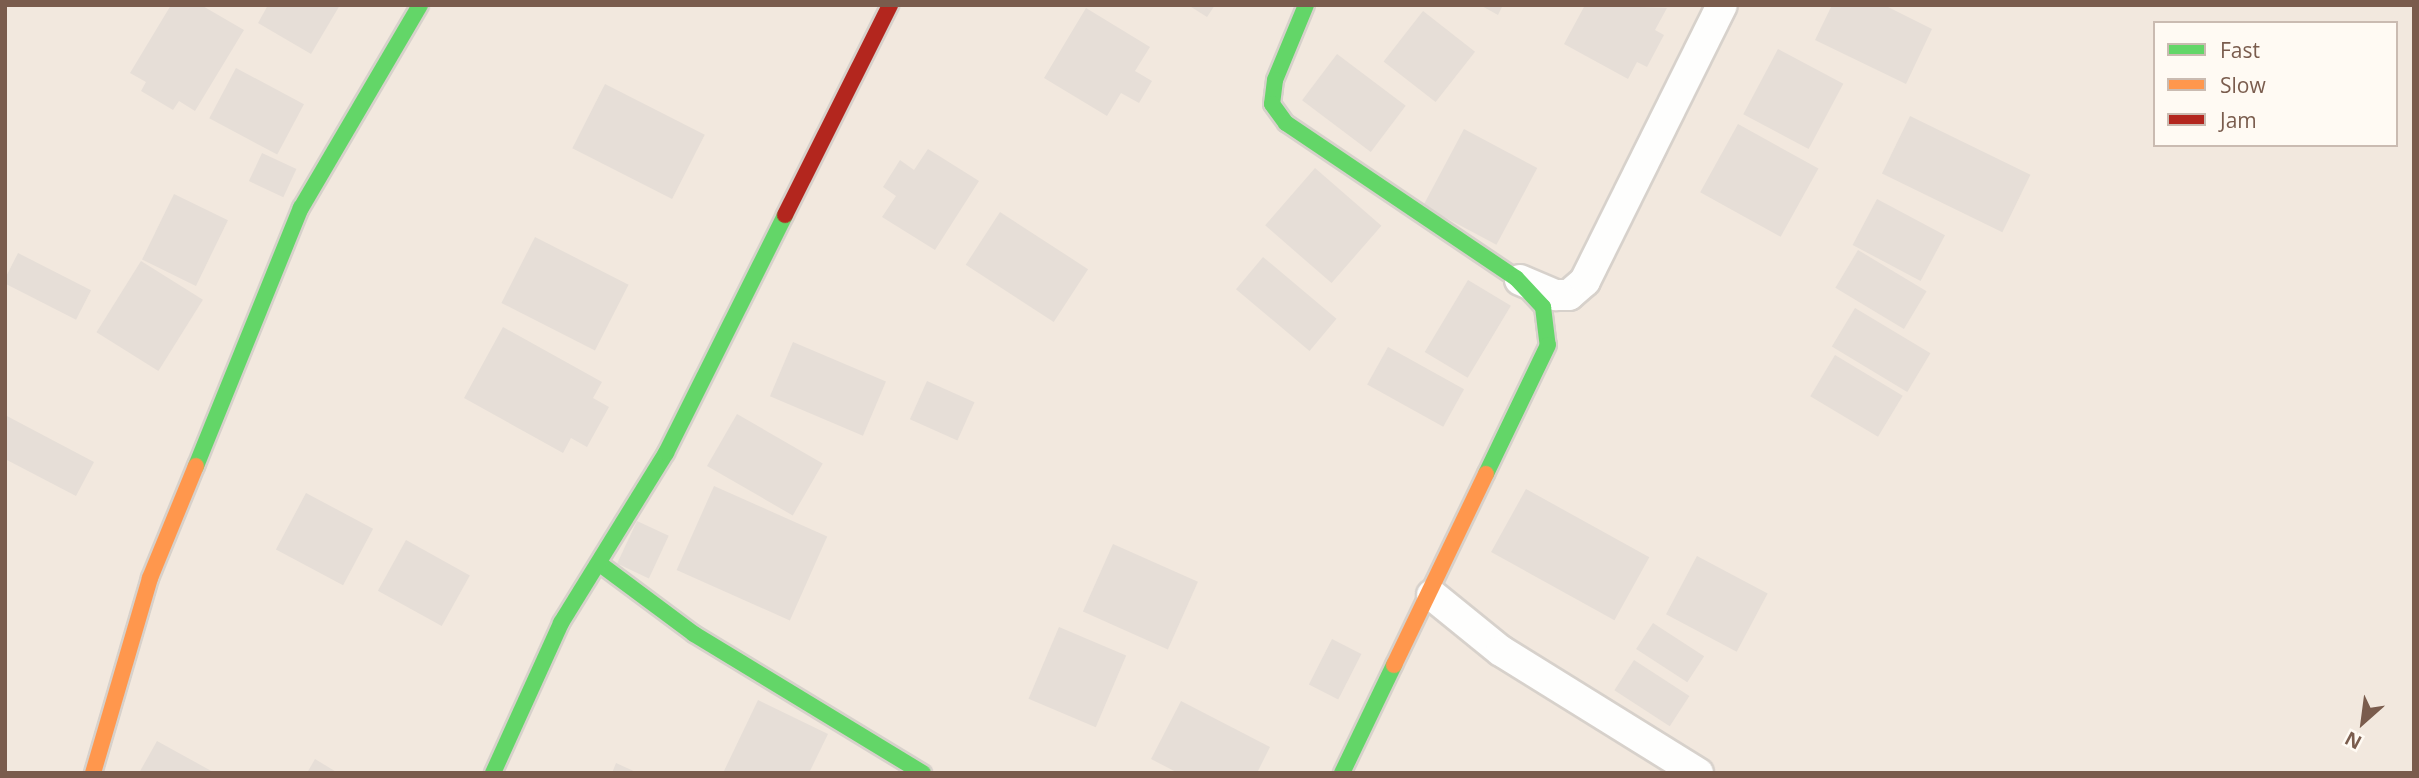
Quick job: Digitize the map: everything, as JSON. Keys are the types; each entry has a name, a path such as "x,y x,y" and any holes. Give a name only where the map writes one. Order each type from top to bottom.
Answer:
{"street":[{"path":"93,773 150,578 302,208 420,5"},
{"path":"493,773 562,623 600,564 679,428 890,5"},
{"path":"1306,5 1275,80 1272,104 1286,123 1516,278 1556,295 1569,295 1585,281 1722,5"},
{"path":"1342,773 1432,595 1548,345 1543,307 1516,278"},
{"path":"600,564 694,634 923,773"},
{"path":"1432,595 1502,651 1699,773"}],"shaded area":[{"path":"5,5 2414,5 2414,773 5,773"}],"building":[{"path":"171,5 201,5 244,30 195,111 179,101 173,110 141,91 146,82 130,73"},
{"path":"268,5 340,5 311,54 258,23"},
{"path":"1188,5 1215,5 1207,17"},
{"path":"1480,5 1503,5 1498,15"},
{"path":"1585,5 1667,8 1655,30 1664,35 1647,67 1637,62 1628,79 1564,44"},
{"path":"1832,5 1884,5 1932,29 1906,84 1815,40"},
{"path":"1086,8 1150,47 1135,71 1152,81 1139,103 1121,93 1107,116 1044,78"},
{"path":"1423,11 1475,52 1436,102 1384,61"},
{"path":"1778,49 1843,84 1809,149 1743,114"},
{"path":"1337,54 1406,106 1371,152 1302,100"},
{"path":"236,68 304,104 277,154 209,118"},
{"path":"605,84 705,135 672,199 572,148"},
{"path":"1910,116 2030,175 2002,232 1882,174"},
{"path":"1738,124 1818,169 1781,237 1700,192"},
{"path":"1464,129 1537,168 1496,245 1423,206"},
{"path":"928,149 979,181 935,250 882,217 896,196 883,187 900,160 914,170"},
{"path":"262,153 296,169 283,197 249,181"},
{"path":"1315,168 1381,226 1332,283 1265,225"},
{"path":"174,194 228,220 196,286 142,260"},
{"path":"1877,199 1945,235 1921,281 1853,245"},
{"path":"1000,212 1088,269 1054,322 966,265"},
{"path":"535,237 629,285 595,351 501,303"},
{"path":"1858,250 1927,291 1904,329 1835,288"},
{"path":"18,253 91,290 76,320 5,283"},
{"path":"1263,257 1337,319 1310,351 1236,289"},
{"path":"141,261 203,300 158,371 96,332"},
{"path":"1468,280 1511,306 1468,378 1425,352"},
{"path":"1855,308 1930,353 1907,392 1832,347"},
{"path":"503,327 602,382 593,398 609,407 587,447 571,438 563,453 464,398"},
{"path":"793,342 886,381 863,436 770,396"},
{"path":"1388,347 1464,389 1443,427 1367,385"},
{"path":"1835,355 1903,396 1878,437 1810,396"},
{"path":"927,381 975,402 957,441 910,419"},
{"path":"737,414 823,463 793,515 707,466"},
{"path":"5,415 94,462 76,496 5,459"},
{"path":"714,486 827,536 790,620 677,570"},
{"path":"1526,489 1649,557 1614,620 1491,552"},
{"path":"306,493 373,529 343,585 276,550"},
{"path":"637,521 669,536 649,578 617,564"},
{"path":"406,540 470,575 442,626 378,591"},
{"path":"1113,544 1198,582 1168,649 1083,612"},
{"path":"1697,556 1768,594 1737,652 1666,614"},
{"path":"1653,623 1704,656 1687,682 1636,649"},
{"path":"1059,627 1126,656 1096,727 1029,699"},
{"path":"1332,639 1361,654 1338,699 1309,684"},
{"path":"1634,660 1689,696 1670,726 1614,690"},
{"path":"758,700 828,734 809,773 723,773"},
{"path":"1181,701 1270,747 1257,773 1178,773 1151,759"},
{"path":"157,741 215,773 139,773"},
{"path":"315,759 338,773 307,773"},
{"path":"616,763 638,773 612,773"}],"traffic: fast":[{"path":"196,466 301,208 420,5"},
{"path":"1306,5 1275,80 1272,104 1286,123 1516,278 1543,307 1548,345 1486,474"},
{"path":"493,773 561,623 666,453 785,215"},
{"path":"600,564 694,634 923,773"},
{"path":"1342,773 1394,665"}],"traffic: slow":[{"path":"93,773 150,578 196,466"},
{"path":"1394,665 1486,474"}],"traffic: jam":[{"path":"785,215 890,5"}]}
